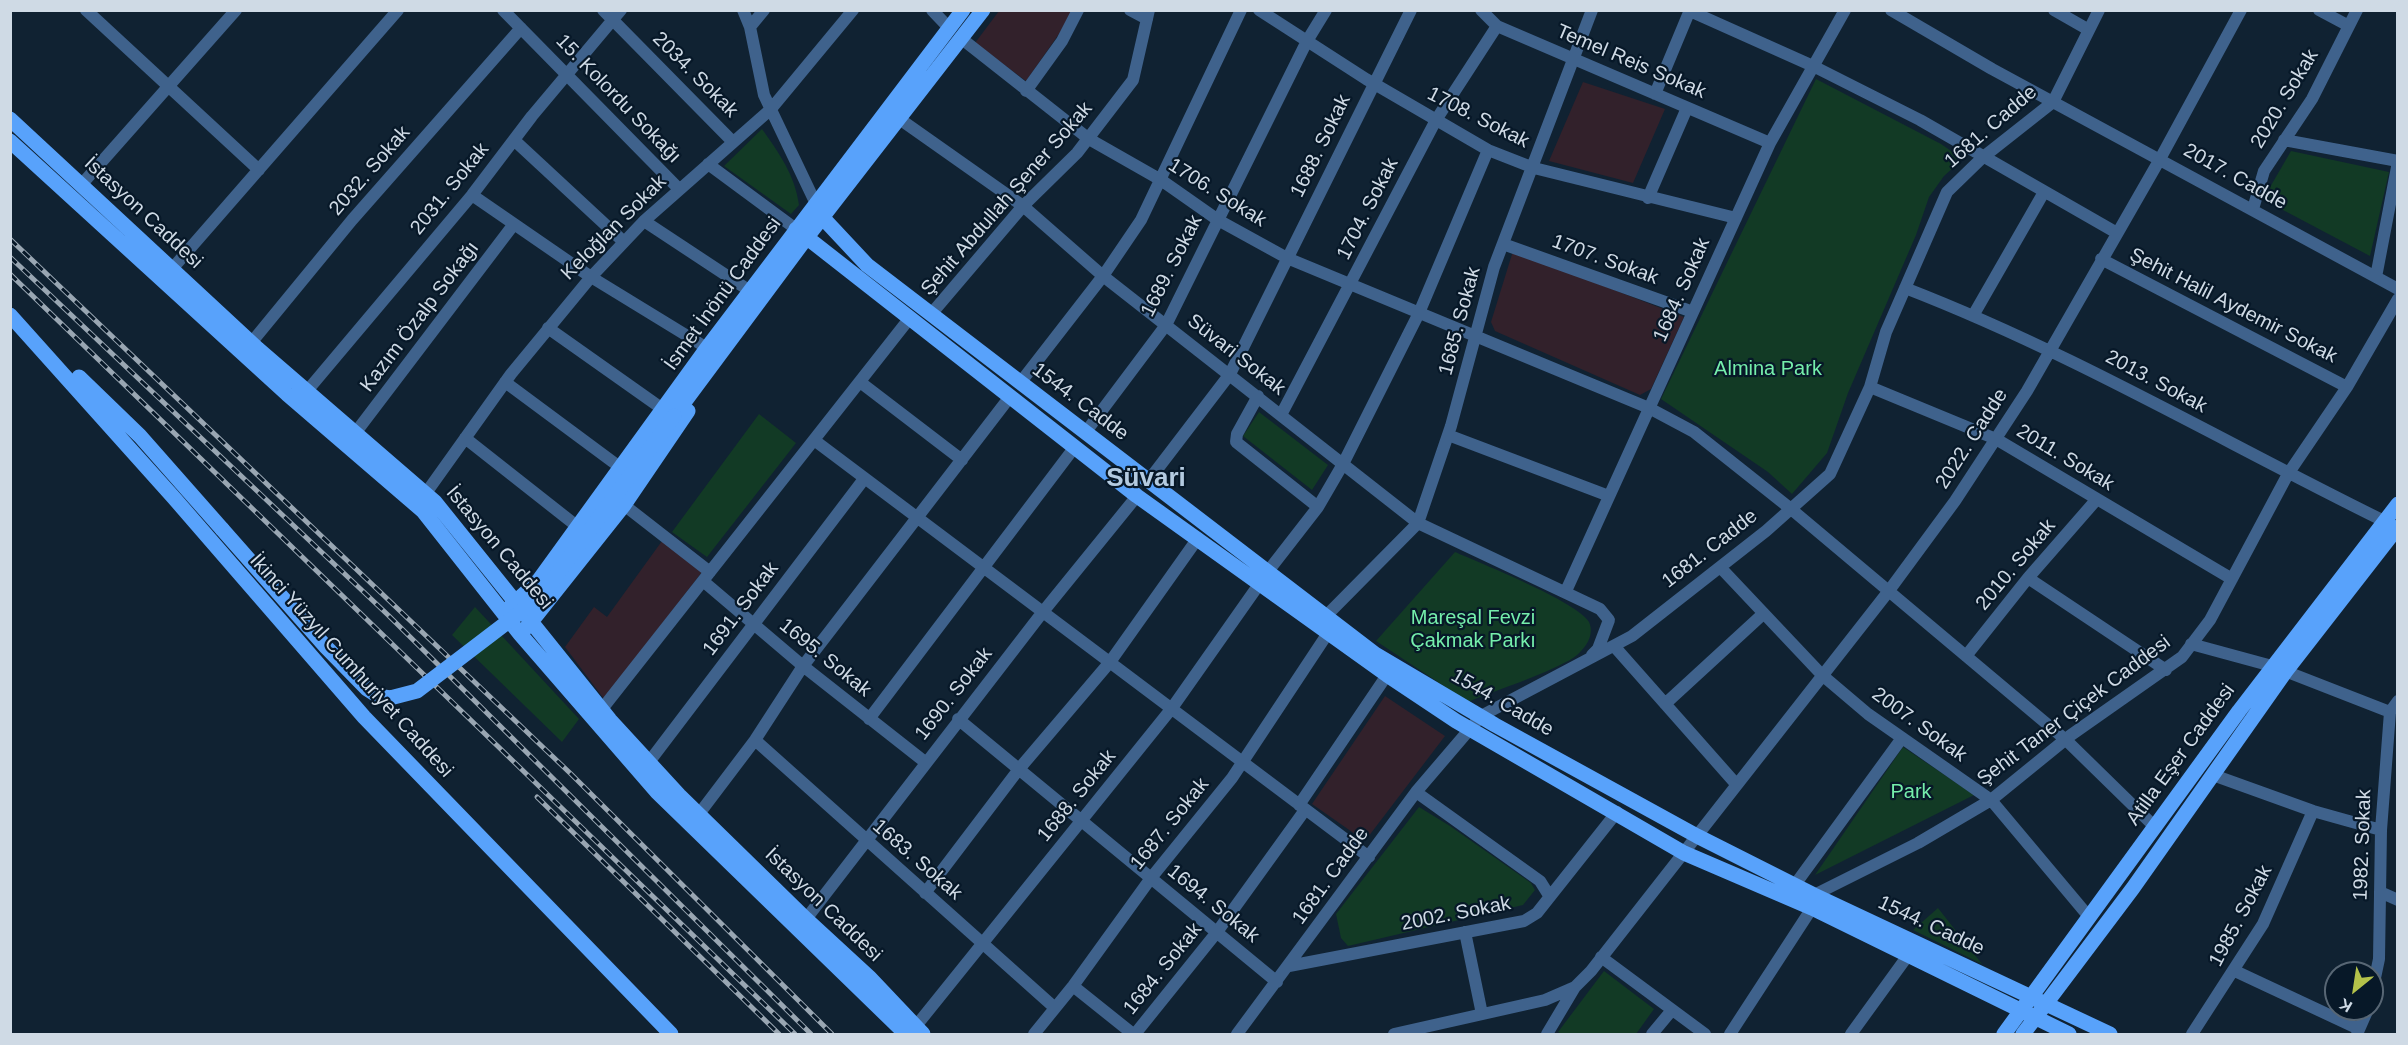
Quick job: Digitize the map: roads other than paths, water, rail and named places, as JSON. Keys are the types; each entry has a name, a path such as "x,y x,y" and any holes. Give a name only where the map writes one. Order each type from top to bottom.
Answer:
{"main road":[{"name":"İsmet İnönü Caddesi","path":"503,613 539,580 621,468 710,368 802,233 816,204 963,10"},
{"path":"802,233 823,218 984,10"},
{"name":"İstasyon Caddesi","path":"10,119 251,343 426,493 602,709 649,762 806,920 869,977 915,1032"},
{"name":"İstasyon Caddesi","path":"10,141 279,386 423,511 520,634 657,792 915,1032"},
{"name":"1544. Cadde","path":"816,204 823,218 867,265 1149,480 1328,633 1386,675 1470,729 1617,812 1684,853 1813,902 2033,997 2110,1035"},
{"name":"İsmet İnönü Caddesi","path":"669,413 707,348 750,291 802,233"},
{"name":"1544. Cadde","path":"802,233 909,320 1137,496 1198,538 1327,615 1375,654 1481,716 1697,836 1794,886 1813,902 1909,954 2069,1035"},
{"name":"İkinci Yüzyıl Cumhuriyet Caddesi","path":"10,315 33,338 364,717 671,1035"},
{"path":"33,338 108,404 362,685 384,698 404,696 417,691 489,637 547,588 669,413"},
{"name":"İsmet İnönü Caddesi","path":"520,634 533,622 624,505 696,399 710,368"},
{"name":"Atilla Eşer Caddesi","path":"2004,1035 2155,827 2393,528 2397,504"},
{"name":"Atilla Eşer Caddesi","path":"2024,1035 2213,775 2279,669"}],"street":[{"path":"86,10 259,170"},
{"path":"82,184 170,88 236,10"},
{"path":"172,268 398,10"},
{"name":"15. Kolordu Sokağı","path":"503,10 679,189"},
{"name":"2034. Sokak","path":"603,10 617,15 734,142"},
{"path":"743,10 750,27 764,95 816,204"},
{"path":"750,27 764,10"},
{"name":"Keloğlan Sokak","path":"426,493 505,382 591,277 644,221 771,109 853,10"},
{"path":"932,10 950,29"},
{"path":"1026,91 1062,40 1078,10"},
{"path":"1130,10 1148,15"},
{"path":"1020,383 1103,276 1141,220 1241,10"},
{"name":"1708. Sokak","path":"1259,10 1374,84 1488,150 1534,168 1736,218"},
{"name":"1689. Sokak","path":"1086,433 1166,325 1307,41 1326,10"},
{"name":"1688. Sokak","path":"1149,480 1230,374 1411,10"},
{"name":"Temel Reis Sokak","path":"1481,10 1497,26 1770,143"},
{"name":"1685. Sokak","path":"1327,615 1418,523 1448,435 1503,244 1534,168 1592,10"},
{"name":"1684. Sokak","path":"1566,591 1770,143 1845,10"},
{"name":"2017. Cadde","path":"1891,10 2053,102 2397,289"},
{"path":"2054,10 2089,30"},
{"name":"1681. Cadde","path":"1237,1035 1416,792 1481,716 1632,636 1791,509 1830,474 1870,387 1886,332 1947,192 1982,158 2053,102 2099,10"},
{"name":"2022. Cadde","path":"1575,987 1684,853 1888,592 1955,501 2027,391 2048,350 2160,159 2241,10"},
{"path":"2319,10 2349,26"},
{"name":"2020. Sokak","path":"2253,209 2264,171 2312,99 2356,10"},
{"path":"1654,94 1690,11 1813,66 1920,120 1982,158 2117,233"},
{"name":"2031. Sokak","path":"307,391 472,195 617,15"},
{"name":"Şehit Abdullah Şener Sokak","path":"932,313 1023,206 1089,139 1133,80 1148,15"},
{"name":"1704. Sokak","path":"1281,415 1436,120 1497,26"},
{"name":"2032. Sokak","path":"251,343 352,220 521,28"},
{"name":"1706. Sokak","path":"962,39 1089,139 1161,180 1218,220 1287,258 1649,408 1694,432 1791,509 2066,740 2155,827"},
{"path":"1648,198 1687,108"},
{"name":"Süvari Sokak","path":"901,120 1023,206 1103,276 1418,523 1600,609 1609,620 1598,649 1589,658"},
{"path":"514,140 624,242"},
{"path":"2284,140 2397,161 2376,277"},
{"name":"1688. Sokak","path":"915,1032 982,944 1172,708 1264,576 1318,507 1343,464 1419,313 1488,150"},
{"path":"708,165 802,233"},
{"path":"1974,314 2044,192"},
{"path":"472,195 591,277 707,348"},
{"path":"644,221 750,291"},
{"name":"Kazım Özalp Sokağı","path":"356,432 514,224"},
{"name":"1707. Sokak","path":"1503,244 1693,312"},
{"name":"Şehit Halil Aydemir Sokak","path":"2102,259 2347,387"},
{"name":"2013. Sokak","path":"1905,288 1974,314 2109,379 2393,528"},
{"name":"Şehit Taner Çiçek Caddesi","path":"1813,902 1991,800 2066,740 2166,670 2210,620 2288,474 2347,387 2397,299"},
{"path":"602,709 909,320"},
{"path":"548,328 669,413"},
{"path":"505,382 621,468"},
{"path":"860,382 963,460"},
{"name":"2011. Sokak","path":"1870,387 1996,439 2232,579"},
{"path":"1258,396 1237,434 1236,442 1318,507"},
{"path":"699,814 755,740 803,666 915,517 963,460 1009,398"},
{"path":"1448,435 1609,496"},
{"path":"465,438 578,527"},
{"path":"814,440 1369,857"},
{"path":"869,718 1074,448"},
{"name":"1691. Sokak","path":"649,762 864,479"},
{"name":"1690. Sokak","path":"806,920 864,840 958,719 1137,496"},
{"name":"2010. Sokak","path":"1966,656 2028,578 2097,499"},
{"name":"1695. Sokak","path":"624,505 803,666 925,762"},
{"path":"925,893 1019,769 1110,662 1198,538"},
{"name":"2007. Sokak","path":"1720,567 1822,675 1902,738 1991,800 2090,918"},
{"path":"2028,578 2166,670"},
{"path":"1665,704 1763,614"},
{"name":"1687. Sokak","path":"1034,1035 1073,986 1151,878 1242,763 1328,633"},
{"path":"2191,644 2394,706"},
{"path":"1614,646 1736,784"},
{"name":"1684. Sokak","path":"1134,1035 1217,932 1302,808 1386,675"},
{"name":"1982. Sokak","path":"2379,961 2380,830 2394,706"},
{"name":"1694. Sokak","path":"958,719 1277,982"},
{"path":"1794,886 1902,738"},
{"name":"1683. Sokak","path":"755,740 864,840 1055,1008"},
{"path":"2213,775 2313,811 2380,830"},
{"path":"2385,775 2397,780"},
{"path":"1416,792 1540,881 1550,897"},
{"name":"1985. Sokak","path":"2192,1035 2263,924 2313,811"},
{"name":"2002. Sokak","path":"1289,966 1524,921 1537,913 1617,812"},
{"path":"2380,892 2397,900"},
{"path":"1730,1035 1813,902"},
{"path":"1465,932 1482,1014"},
{"path":"1851,1035 1909,954"},
{"path":"1601,957 1705,1035"},
{"path":"2235,971 2358,1032"},
{"path":"1073,986 1134,1035"},
{"path":"1394,1035 1545,1000 1575,987"},
{"path":"1547,1035 1575,987"},
{"path":"1652,1035 1671,1010"}],"railway":[{"path":"10,239 571,774 832,1034"},
{"path":"10,257 388,615 811,1034"},
{"path":"10,274 795,1034"},
{"path":"537,797 779,1034"}],"district":[{"name":"Süvari","path":"1146,479"}],"park label":[{"name":"Almina Park","path":"1768,369"},
{"name":"Mareşal Fevzi Çakmak Parkı","path":"1473,630"},
{"name":"Park","path":"1911,792"}]}
